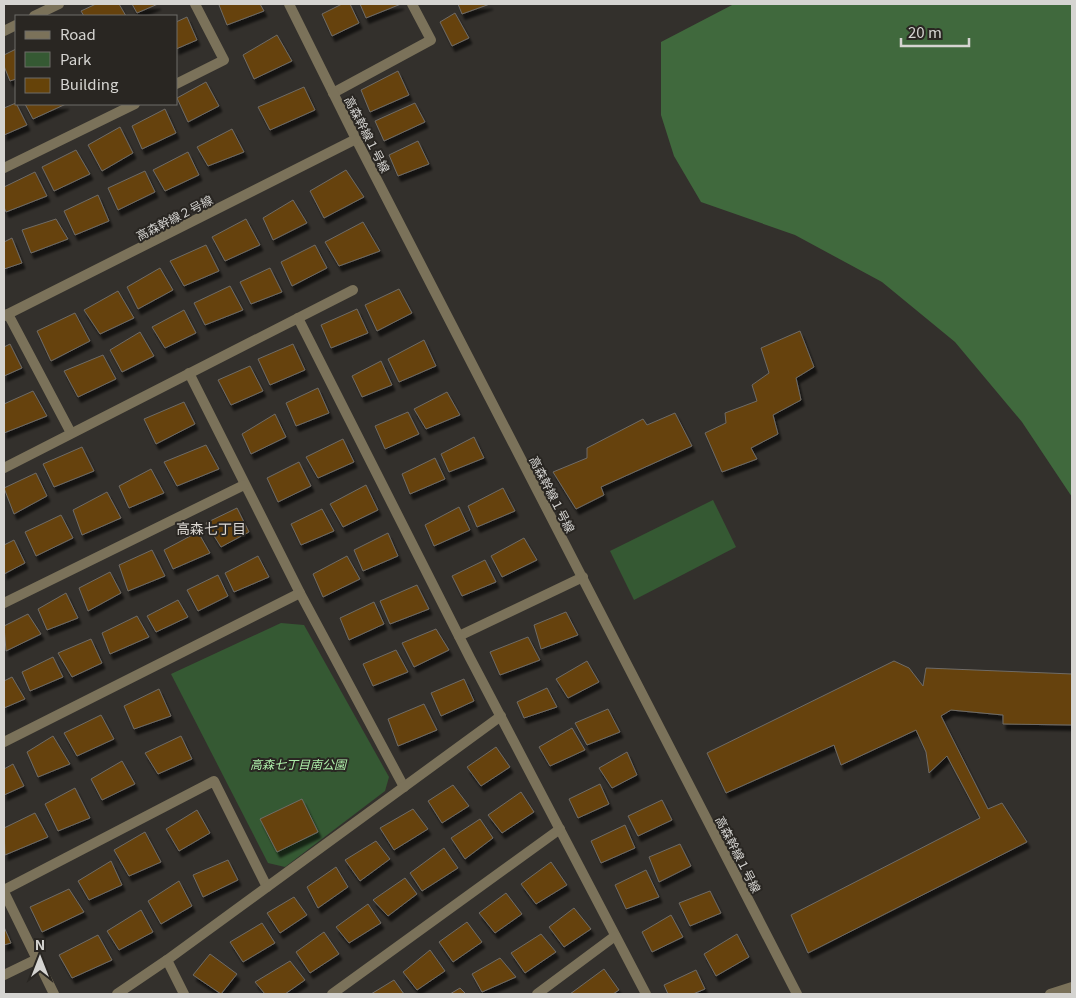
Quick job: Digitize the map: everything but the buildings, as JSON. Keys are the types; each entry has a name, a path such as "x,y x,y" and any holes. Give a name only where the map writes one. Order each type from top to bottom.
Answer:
{"street":[{"path":"36,15 59,4"},
{"path":"178,83 224,60 195,4"},
{"name":"高森幹線１号線","path":"289,4 356,140 797,994"},
{"path":"333,93 431,40 412,4"},
{"path":"4,168 133,105"},
{"name":"高森幹線２号線","path":"6,315 356,140"},
{"path":"4,468 353,290"},
{"path":"6,315 71,433"},
{"path":"298,318 459,636 646,994"},
{"path":"190,373 244,485 404,787"},
{"path":"4,603 244,485"},
{"path":"459,636 582,578"},
{"path":"4,742 300,592"},
{"path":"117,994 167,960 501,716"},
{"path":"54,994 4,891 214,781 267,887"},
{"path":"332,994 560,829"},
{"path":"537,994 615,936"},
{"path":"4,975 37,959"},
{"path":"167,960 184,994"},
{"path":"1050,994 1072,987"}],"green space":[{"path":"734,4 1072,4 1072,497 1022,422 955,342 882,282 795,235 701,202 674,156 661,115 661,42"},
{"path":"713,500 736,547 634,600 610,551"},
{"name":"高森七丁目南公園","path":"281,623 304,625 389,777 385,791 285,867 268,863 171,674"}],"district":[{"name":"高森七丁目","path":"211,528"}]}
